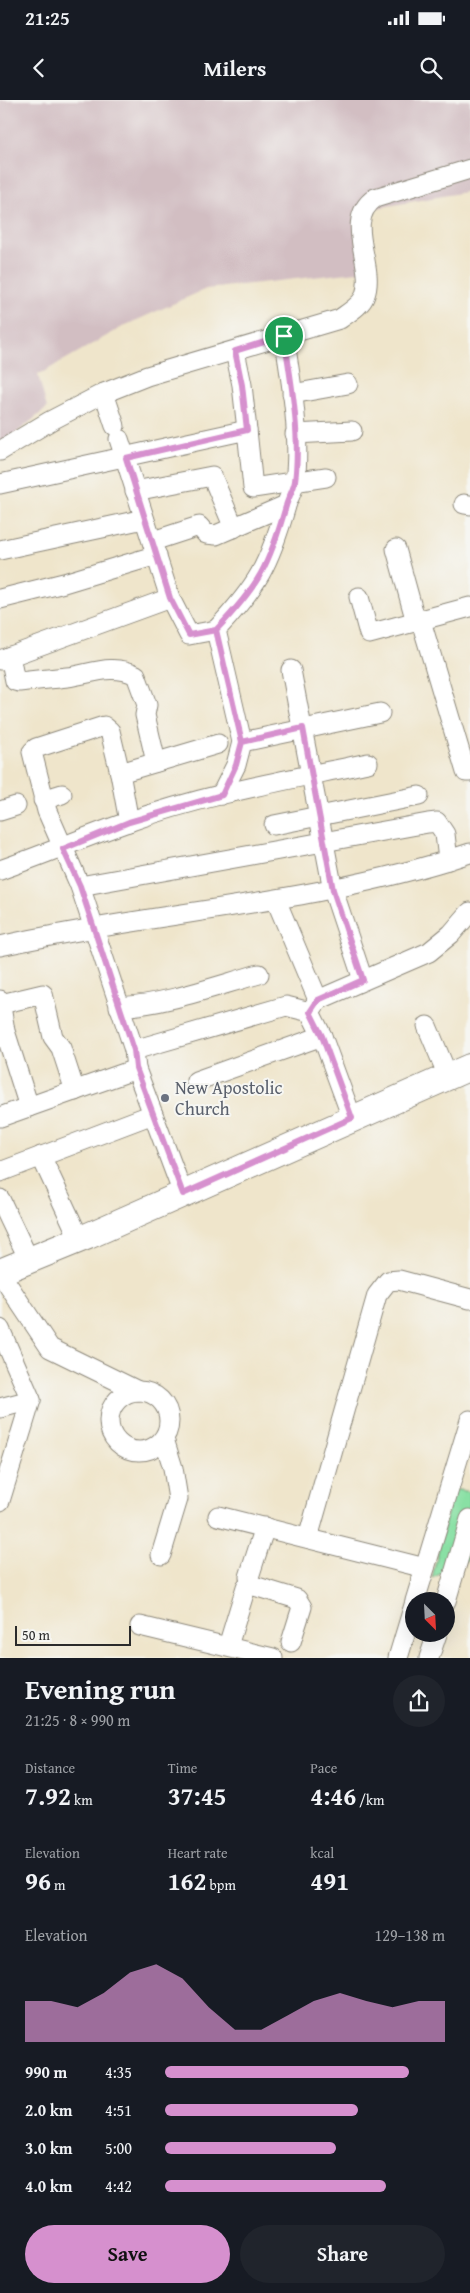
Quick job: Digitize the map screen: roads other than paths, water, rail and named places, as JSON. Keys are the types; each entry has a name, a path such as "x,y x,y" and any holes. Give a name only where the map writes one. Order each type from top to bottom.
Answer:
{"street":[{"path":"0,451 104,393 147,376 340,319 365,297 368,282 360,222 363,210 368,203 376,198 470,169"},
{"path":"104,393 170,598 189,635 216,630 246,598 257,583 268,562 280,531 286,505 295,482 295,434 292,394 284,336"},
{"path":"235,351 242,385 254,488 326,477"},
{"path":"292,394 348,384"},
{"path":"0,484 126,458 247,430"},
{"path":"295,434 352,431"},
{"path":"135,491 212,476 234,528"},
{"path":"0,599 64,583 155,548 199,526 206,534 212,536 286,505"},
{"path":"0,550 144,519"},
{"path":"396,549 466,772 470,772"},
{"path":"358,597 369,634 470,607"},
{"path":"156,762 145,714 147,705 136,675 123,669 110,668 68,677 19,682 15,681 5,658 170,598"},
{"path":"216,630 242,742 236,765 222,795"},
{"path":"291,670 333,890 363,980"},
{"path":"242,742 380,713"},
{"path":"129,822 110,731 104,726 36,748 32,752 44,800 80,886 134,1050 136,1068 183,1194"},
{"path":"120,774 218,744"},
{"path":"0,870 63,849 129,822 222,795 368,763"},
{"path":"44,800 62,794"},
{"path":"274,825 419,796"},
{"path":"80,886 437,822 445,834 448,860"},
{"path":"0,946 333,890 470,853"},
{"path":"276,900 352,1118"},
{"path":"134,1050 286,1006 314,1006 363,980 429,952 451,934 470,912"},
{"path":"119,1007 180,997 259,974"},
{"path":"29,1107 5,1031 0,1002 43,994 53,1037 61,1048 75,1091"},
{"path":"162,1555 178,1499 173,1468 164,1439 170,1420 163,1403 147,1392 138,1391 50,1348 0,1273 80,1240 459,1072 427,1026"},
{"path":"196,1081 322,1036"},
{"path":"0,1118 136,1068"},
{"path":"0,1172 153,1114"},
{"path":"41,1156 80,1240"},
{"path":"0,1199 29,1260"},
{"path":"308,1538 377,1295 388,1282 399,1280 470,1299"},
{"path":"0,1329 7,1367 31,1400"},
{"path":"138,1391 120,1398 114,1406 110,1415 109,1425 112,1435 127,1449 137,1451 147,1450 164,1439"},
{"path":"0,1408 31,1400"},
{"path":"0,1501 31,1400"},
{"path":"417,1592 463,1469 470,1420"},
{"path":"218,1516 425,1568"},
{"path":"449,1592 470,1519"},
{"path":"249,1577 265,1527"},
{"path":"228,1646 246,1587 251,1585 297,1599 300,1602 302,1607 292,1642"},
{"path":"140,1626 268,1657"},
{"path":"398,1658 405,1634"},
{"path":"430,1658 434,1642"}],"place":[{"name":"New Apostolic Church","path":"165,1098"}]}
